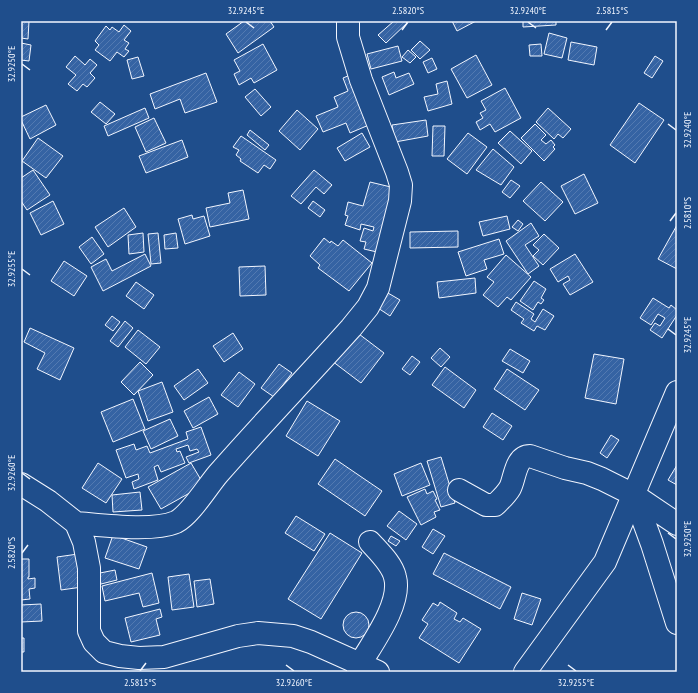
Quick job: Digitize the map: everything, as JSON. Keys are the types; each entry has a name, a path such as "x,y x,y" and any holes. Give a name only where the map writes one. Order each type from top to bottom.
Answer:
{"street":[{"path":"76,523 147,527 169,524 180,519 218,474 352,328 372,301 378,288 400,201 401,185 361,80 348,37 348,21"},
{"path":"525,672 605,562 677,392"},
{"path":"459,490 486,505 495,505 511,487 519,462 528,456 593,475 634,495 677,524"},
{"path":"21,484 48,501 76,523 84,542 88,562 90,582 88,632 94,642 104,652 163,664 238,636 258,633 299,638 311,642 366,669 395,597 395,577 392,570 370,542"},
{"path":"634,495 652,544 677,623"}],"building":[{"path":"21,21 29,21 28,39 21,38"},
{"path":"244,21 270,21 274,27 238,53 226,34"},
{"path":"394,21 405,21 407,23 386,43 378,35"},
{"path":"452,21 476,21 457,31"},
{"path":"523,21 556,21 556,25 523,27"},
{"path":"124,25 131,31 124,40 129,43 125,49 129,51 124,57 117,52 110,61 95,50 99,45 95,41 106,26 110,30 112,27 119,32"},
{"path":"549,33 567,38 562,58 544,54"},
{"path":"420,41 430,50 420,59 411,50"},
{"path":"571,42 597,47 594,65 568,60"},
{"path":"21,43 31,45 29,61 21,60"},
{"path":"263,44 277,70 254,83 251,78 239,85 234,74 240,71 234,60"},
{"path":"541,44 542,56 530,56 529,45"},
{"path":"398,46 402,61 371,69 367,54"},
{"path":"408,50 416,57 410,63 402,57"},
{"path":"476,55 492,85 467,98 451,69"},
{"path":"75,56 85,65 90,59 97,65 90,73 95,78 87,87 83,84 77,91 68,84 76,75 66,67"},
{"path":"655,56 663,61 652,78 644,73"},
{"path":"138,57 144,76 132,79 127,60"},
{"path":"432,58 437,69 428,73 423,62"},
{"path":"394,72 396,78 409,73 414,84 389,95 382,77"},
{"path":"206,73 217,102 185,113 180,99 155,109 150,94"},
{"path":"355,73 376,122 350,133 346,123 323,132 316,116 338,107 334,97 348,91 343,78"},
{"path":"447,81 452,104 428,111 424,97 438,94 436,84"},
{"path":"505,88 521,118 495,132 490,124 480,130 476,122 483,118 480,113 486,110 481,101"},
{"path":"255,89 271,107 261,116 245,97"},
{"path":"100,102 115,114 106,124 91,112"},
{"path":"639,103 664,120 635,163 610,145"},
{"path":"46,105 56,125 30,139 21,117"},
{"path":"145,108 149,118 108,136 104,126"},
{"path":"548,108 571,129 563,138 558,134 554,139 536,122"},
{"path":"297,110 318,129 300,150 279,131"},
{"path":"154,118 166,143 146,152 135,127"},
{"path":"426,120 428,136 395,142 392,125"},
{"path":"535,124 546,135 541,140 546,144 551,140 555,145 553,147 555,149 544,161 521,138"},
{"path":"433,126 445,126 444,156 432,156"},
{"path":"250,130 269,145 265,150 247,135"},
{"path":"510,131 532,151 521,164 498,143"},
{"path":"362,133 370,147 345,161 337,148"},
{"path":"468,133 487,147 467,174 447,159"},
{"path":"241,136 276,160 270,169 264,165 258,173 240,161 241,159 236,155 239,150 233,147"},
{"path":"38,138 63,156 46,178 22,161"},
{"path":"182,140 188,157 146,173 139,156"},
{"path":"493,149 514,167 501,185 476,170"},
{"path":"33,170 50,195 27,210 21,201 21,178"},
{"path":"314,170 332,185 324,194 316,187 301,204 291,196"},
{"path":"584,174 598,203 575,214 561,186"},
{"path":"511,180 520,186 510,198 502,192"},
{"path":"370,182 395,188 377,252 364,249 366,242 360,241 364,228 373,231 374,227 361,224 360,230 345,225 348,216 345,215 348,202 363,206"},
{"path":"541,182 563,202 545,221 523,201"},
{"path":"243,190 249,219 210,227 206,208 230,203 228,193"},
{"path":"53,201 64,224 41,235 30,213"},
{"path":"313,201 325,210 320,217 308,208"},
{"path":"124,208 136,227 108,247 95,227"},
{"path":"192,215 193,219 204,216 210,236 185,244 178,219"},
{"path":"507,216 510,229 483,236 479,222"},
{"path":"518,220 523,224 518,231 512,227"},
{"path":"531,223 539,236 525,245 539,266 528,274 506,241"},
{"path":"677,225 677,269 658,259"},
{"path":"458,231 458,247 410,248 410,232"},
{"path":"143,233 144,252 129,254 128,235"},
{"path":"158,233 161,263 151,264 148,234"},
{"path":"176,233 178,248 165,249 164,235"},
{"path":"544,234 559,248 543,265 533,256 539,250 533,245"},
{"path":"92,237 104,254 91,264 79,247"},
{"path":"324,238 330,243 331,241 338,246 343,240 372,263 349,291 318,268 320,265 310,256"},
{"path":"499,239 504,254 484,260 487,269 466,276 458,252"},
{"path":"145,254 151,266 103,291 91,267 106,259 112,271"},
{"path":"575,254 593,282 570,295 563,284 570,280 568,276 558,282 550,269"},
{"path":"506,255 531,277 511,300 507,297 498,307 483,295 494,282 487,277"},
{"path":"64,261 87,276 74,296 51,281"},
{"path":"265,266 266,295 240,296 239,267"},
{"path":"475,278 476,293 439,298 437,282"},
{"path":"534,281 546,289 541,298 544,300 541,304 538,302 533,310 520,301"},
{"path":"136,282 154,295 144,309 126,296"},
{"path":"388,293 400,300 390,316 378,308"},
{"path":"653,298 669,308 671,305 677,310 677,315 662,338 650,330 655,323 660,326 665,318 658,314 651,325 640,318"},
{"path":"516,302 534,314 531,319 535,322 543,309 554,316 545,330 537,326 534,331 521,323 524,319 511,310"},
{"path":"112,316 120,322 113,331 105,325"},
{"path":"125,321 133,328 118,347 110,341"},
{"path":"30,328 74,348 60,380 37,369 45,353 24,342"},
{"path":"138,330 160,347 146,364 125,347"},
{"path":"355,331 384,353 361,383 332,361"},
{"path":"233,333 243,349 224,362 213,346"},
{"path":"440,348 450,357 441,367 431,358"},
{"path":"510,349 530,361 523,373 502,361"},
{"path":"594,354 624,359 616,404 585,398"},
{"path":"412,356 420,362 410,375 402,369"},
{"path":"140,362 153,375 134,395 121,382"},
{"path":"279,364 292,373 274,397 261,388"},
{"path":"445,367 476,390 464,408 432,385"},
{"path":"198,369 208,383 184,400 174,386"},
{"path":"507,369 539,390 525,410 494,389"},
{"path":"239,372 255,384 238,407 221,395"},
{"path":"162,382 173,412 148,421 138,391"},
{"path":"209,397 218,414 193,428 184,411"},
{"path":"133,399 145,429 113,442 101,412"},
{"path":"307,401 340,421 318,456 286,436"},
{"path":"492,413 512,426 503,440 483,427"},
{"path":"170,419 178,436 151,449 143,431"},
{"path":"201,427 211,455 189,463 186,457 199,452 197,449 190,451 188,445 176,449 177,452 180,451 185,463 161,472 158,465 154,467 158,480 134,489 132,482 139,479 138,474 126,478 116,450 134,444 136,450 147,446 150,453 188,439 186,432"},
{"path":"611,435 619,440 607,458 600,453"},
{"path":"441,457 455,503 441,507 427,461"},
{"path":"335,459 382,491 365,516 318,484"},
{"path":"98,463 122,479 106,503 82,488"},
{"path":"191,463 204,485 161,509 148,487"},
{"path":"421,463 430,485 402,496 394,474"},
{"path":"677,465 677,485 668,480"},
{"path":"425,489 427,494 433,491 437,499 435,500 440,510 434,512 436,517 421,525 407,497"},
{"path":"140,492 142,510 113,512 112,495"},
{"path":"399,511 417,524 406,540 387,526"},
{"path":"296,516 325,534 314,551 285,533"},
{"path":"433,529 445,536 433,554 422,547"},
{"path":"330,533 362,553 321,619 288,599"},
{"path":"113,535 147,547 139,569 105,558"},
{"path":"391,536 400,541 396,546 388,541"},
{"path":"444,553 511,587 500,609 433,574"},
{"path":"78,554 82,587 61,590 57,557"},
{"path":"21,559 29,559 28,579 35,578 35,588 29,589 30,599 21,600"},
{"path":"115,570 117,580 97,585 95,574"},
{"path":"152,573 159,603 143,607 139,593 105,601 102,586"},
{"path":"189,574 194,607 172,610 168,577"},
{"path":"210,579 214,604 197,607 194,581"},
{"path":"522,593 541,599 532,625 514,619"},
{"path":"440,602 457,613 454,619 460,622 463,618 481,629 459,663 419,638 428,624 422,620 433,603 438,606"},
{"path":"41,604 42,621 21,622 21,605"},
{"path":"160,609 162,617 156,619 160,635 131,642 125,618"},
{"path":"356,612 365,616 369,625 365,634 356,638 347,634 343,625 347,616"},
{"path":"21,638 24,638 24,652 21,652"}]}
